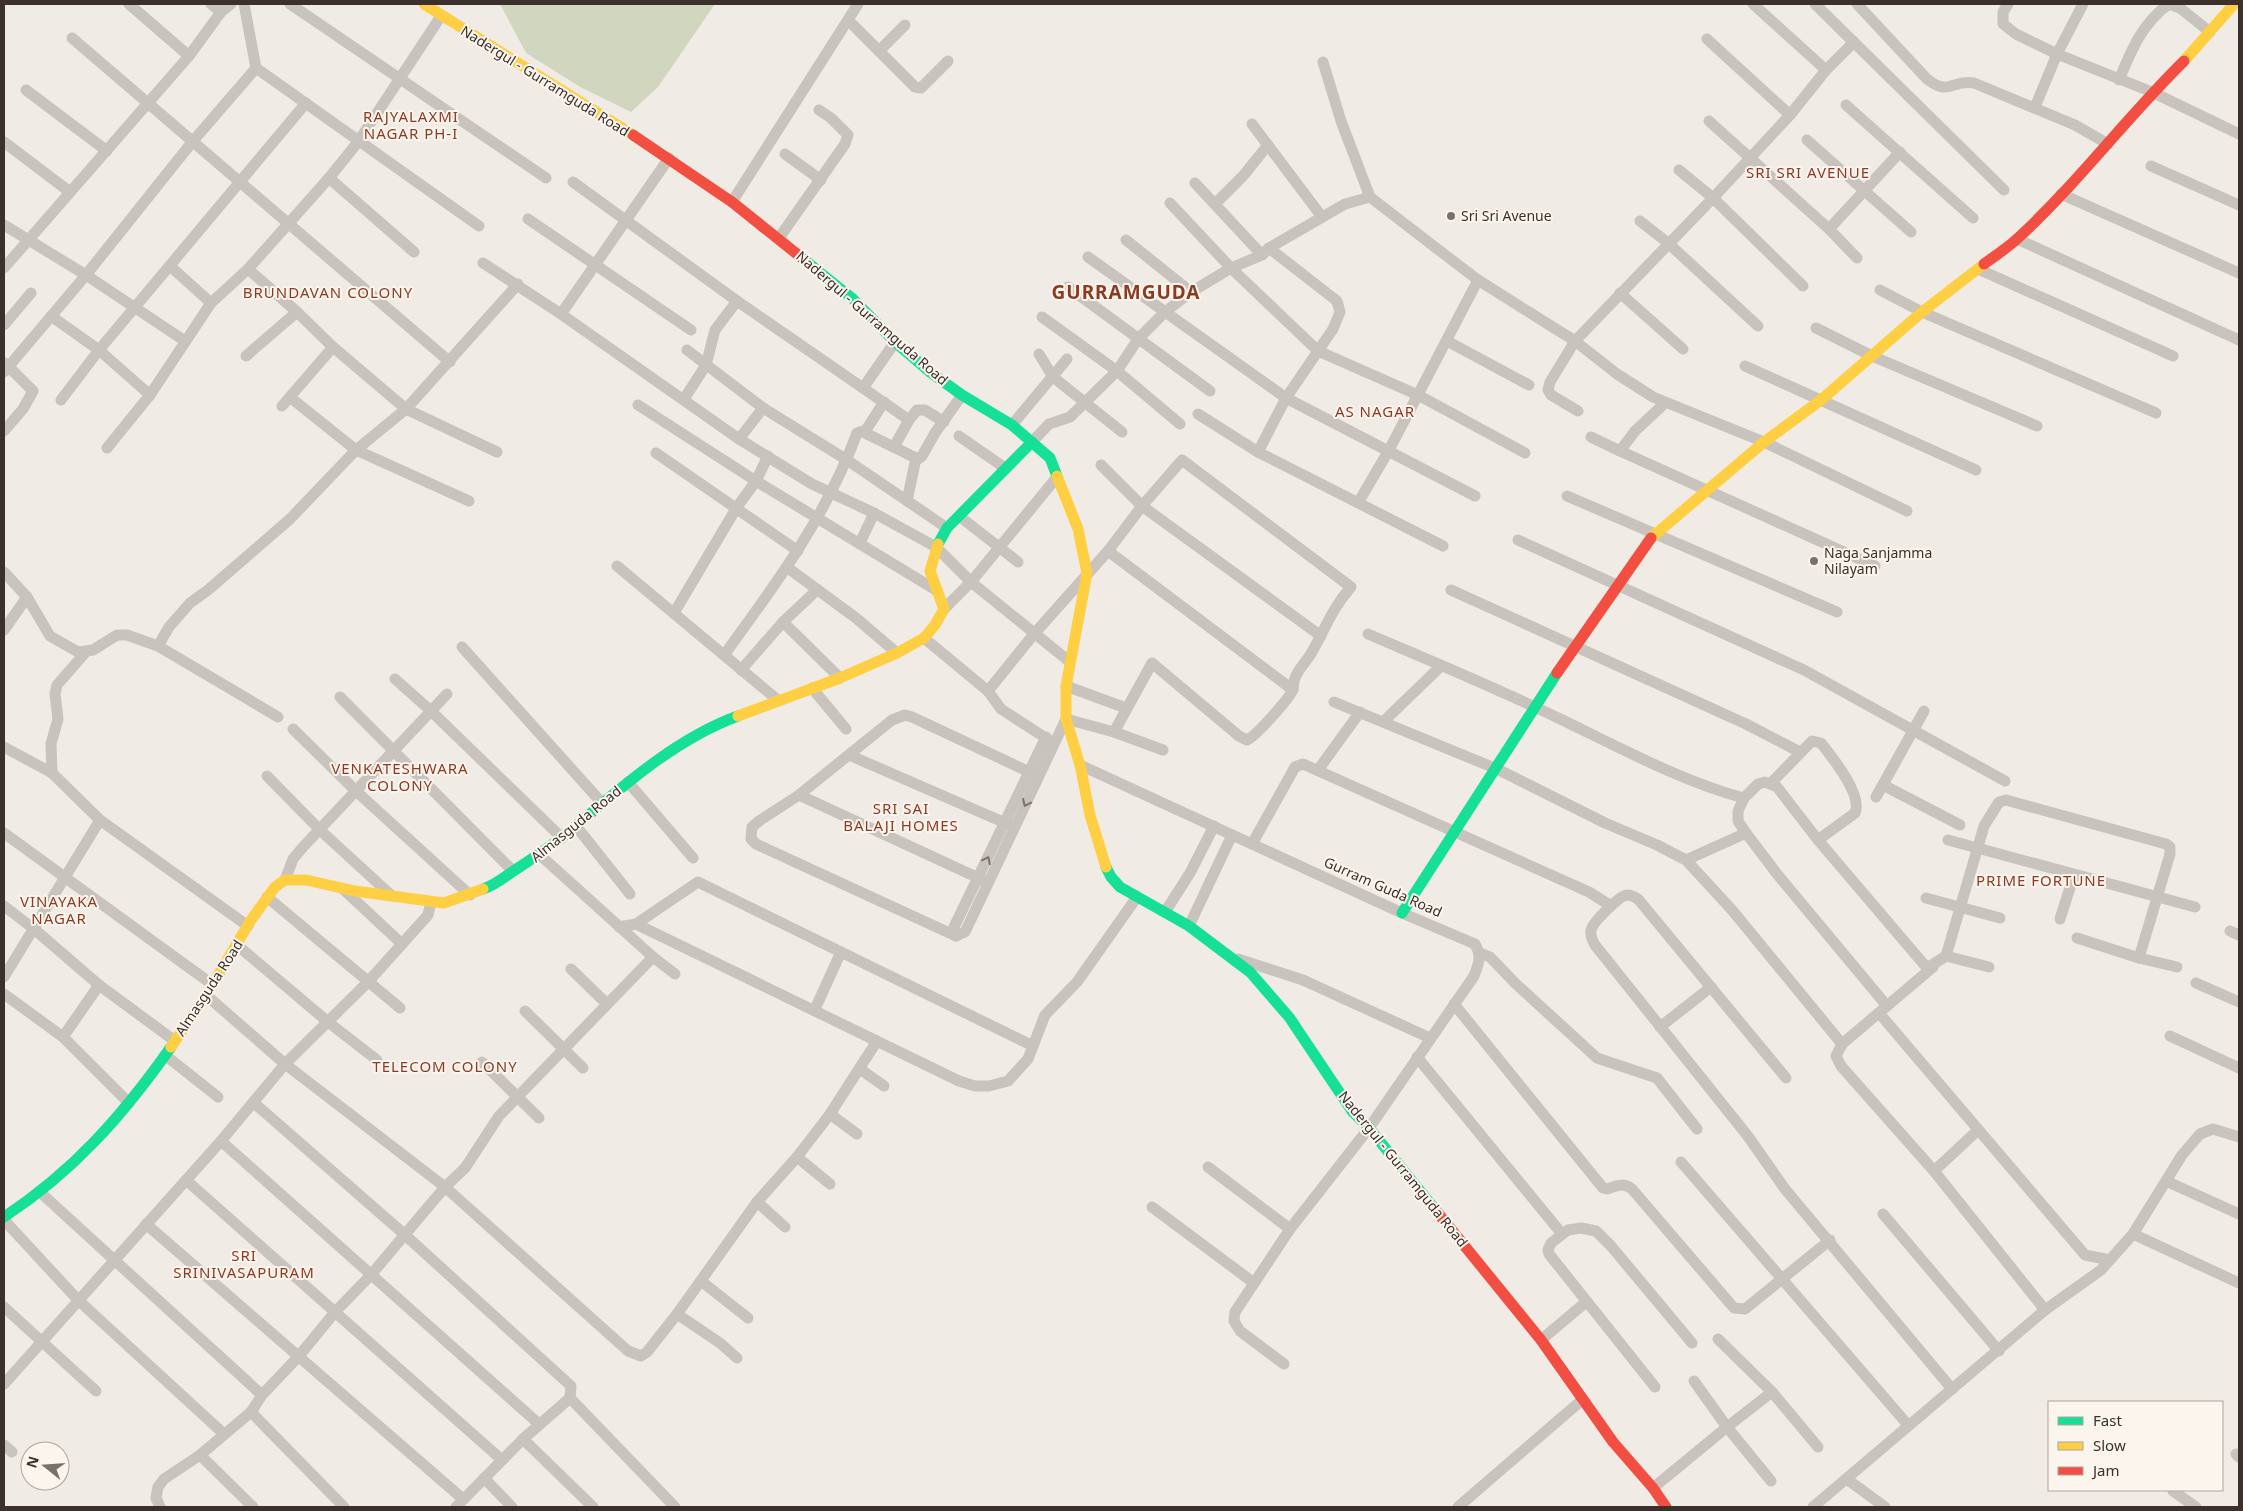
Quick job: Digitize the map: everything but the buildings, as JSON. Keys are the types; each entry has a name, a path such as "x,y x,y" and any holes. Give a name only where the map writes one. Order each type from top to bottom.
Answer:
{"street":[{"path":"129,4 189,56"},
{"path":"211,4 220,12"},
{"path":"4,268 189,56 220,12 232,4"},
{"path":"244,4 256,68 479,226"},
{"path":"290,4 546,178"},
{"name":"Nadergul - Gurramguda Road","path":"424,4 669,158 732,202 780,238 853,299 895,342 930,372 962,395 1012,425 1050,458 1078,529 1087,573 1066,686 1066,719 1080,765 1090,815 1104,862 1116,882 1137,897 1189,926 1250,972 1289,1017 1342,1096 1541,1340 1613,1442 1653,1488 1666,1507"},
{"path":"732,202 858,4"},
{"path":"1753,4 1826,70"},
{"path":"1815,4 2004,190"},
{"path":"1857,4 1937,87 1974,83 2036,107 2075,125 2108,144"},
{"path":"2008,4 2003,12 2003,24 2016,34 2057,54 2152,92 2239,134"},
{"path":"2036,107 2057,54 2083,4"},
{"path":"2120,80 2133,45 2145,26 2169,4 2180,8 2210,32"},
{"path":"1402,913 1575,646 1616,585 1654,534 1764,442 1821,400 1922,312 2017,238 2108,144 2152,92 2210,32 2234,4"},
{"path":"107,448 150,395 211,303 248,268 329,178 358,142 441,16"},
{"path":"848,20 915,87 921,88 948,62"},
{"path":"879,51 905,25"},
{"path":"72,38 450,362"},
{"path":"1707,39 1790,115"},
{"path":"1578,411 1551,395 1548,390 1550,382 1575,341 1713,198 1790,115 1826,70 1854,42"},
{"path":"1323,62 1341,121 1370,197 1478,280 1575,341 1653,398 1764,442 1907,511"},
{"path":"4,431 23,409 32,391 6,367 86,275 193,141 256,68"},
{"path":"26,90 107,151"},
{"path":"61,400 99,350 306,103"},
{"path":"1846,105 1973,218"},
{"path":"780,238 841,151 848,135 831,118 819,110"},
{"path":"1709,121 1829,229 1857,258"},
{"path":"1252,124 1322,217"},
{"path":"1807,140 1911,232"},
{"path":"4,142 70,192"},
{"path":"1215,204 1243,176 1268,145"},
{"path":"1829,229 1900,152"},
{"path":"784,154 821,180"},
{"path":"562,314 669,158"},
{"path":"2151,166 2239,205"},
{"path":"1680,170 1713,198 1803,286"},
{"path":"329,178 414,252"},
{"path":"573,182 737,301 909,420"},
{"path":"1195,183 1266,251 1337,301 1340,312 1333,329 1286,398 1258,452"},
{"path":"2061,194 2239,273"},
{"path":"1057,477 971,582 944,609 930,571 936,547 947,528 1049,424 1070,417 1117,372 1138,339 1165,312 1191,292 1231,268 1266,251 1345,204 1370,197"},
{"path":"1170,203 1231,268 1318,350 1418,395 1526,453"},
{"path":"528,219 691,330"},
{"path":"1640,221 1668,243 1758,326"},
{"path":"4,225 86,275 185,341"},
{"path":"2017,238 2239,340"},
{"path":"1126,240 1191,292"},
{"path":"1088,257 1286,398 1475,496"},
{"path":"483,263 562,314 739,439 812,484 936,547 971,582 1070,662"},
{"path":"170,266 211,303"},
{"path":"248,268 333,347 406,409 497,452"},
{"path":"1978,269 2173,356"},
{"path":"1358,503 1389,450 1478,280"},
{"path":"158,646 169,627 190,603 208,590 290,519 356,450 406,409 518,284"},
{"path":"1068,287 1210,391"},
{"path":"1880,290 1922,312 2156,413"},
{"path":"4,325 30,293"},
{"path":"1620,293 1683,349"},
{"path":"684,399 706,365 715,330 737,301"},
{"path":"246,356 297,312"},
{"path":"51,316 99,350 150,395"},
{"path":"1042,317 1117,372 1180,424"},
{"path":"1816,328 1872,356 2037,426"},
{"path":"1447,341 1529,385"},
{"path":"863,388 895,342"},
{"path":"282,406 291,398 333,347"},
{"path":"687,350 763,408 847,460 947,528"},
{"path":"1039,354 1053,377 1122,432"},
{"path":"1012,425 1067,359"},
{"path":"1745,366 1976,470"},
{"path":"863,432 916,458 922,456 962,395"},
{"path":"291,398 356,450 469,501"},
{"path":"724,656 788,568 832,493 857,433 866,430 884,402"},
{"path":"1620,451 1635,431 1665,403"},
{"path":"638,404 756,481 936,590"},
{"path":"739,439 763,408"},
{"path":"894,447 909,420 918,410 924,410 944,422"},
{"path":"1198,414 1258,452 1443,546"},
{"path":"959,436 1005,468"},
{"path":"1591,437 1875,566"},
{"path":"656,453 737,507 798,551"},
{"path":"674,613 737,507 756,481 768,456"},
{"path":"907,501 916,458"},
{"path":"988,691 1034,634 1108,551 1142,506 1182,460 1351,587 1335,606 1321,636 1294,678 1293,690 1263,728 1247,740 1238,736 1152,663 1114,732"},
{"path":"1101,465 1142,506 1321,636"},
{"path":"1568,496 1837,612"},
{"path":"860,543 874,514"},
{"path":"959,516 1018,562"},
{"path":"1518,540 1804,670 2005,781"},
{"path":"1108,551 1293,690"},
{"path":"617,566 779,701"},
{"path":"788,568 856,618 897,652"},
{"path":"4,572 27,597 50,636 78,652 85,653"},
{"path":"741,670 783,622 817,590"},
{"path":"1451,590 1746,724 1800,752"},
{"path":"4,630 27,597"},
{"name":"Almasguda Road","path":"4,1218 41,1193 80,1160 129,1103 210,990 267,897 284,880 297,879 394,897 444,903 495,885 513,871 540,855 628,782 688,740 713,727 840,678 897,652 924,638 935,626 944,609"},
{"path":"783,622 840,678"},
{"path":"1368,634 1536,707 1658,765 1723,793 1744,798"},
{"path":"52,773 51,744 58,719 55,694 57,685 85,653 117,635 127,635 158,646 278,717"},
{"path":"924,638 988,691 1001,709 1050,740"},
{"path":"462,647 602,803"},
{"path":"1383,722 1441,666"},
{"path":"395,680 431,711 562,838"},
{"path":"1066,686 1126,708"},
{"path":"812,688 846,728"},
{"path":"284,880 293,859 447,694"},
{"path":"340,697 513,871"},
{"path":"1334,702 1497,769 1686,860 1732,910 1842,1044"},
{"path":"1876,796 1924,711"},
{"path":"1318,770 1360,712"},
{"path":"1034,774 904,715 892,720 799,795 758,821 752,827 751,839 756,844 956,936 965,932 984,880 1010,825 1034,774 1050,740 1066,719 1114,732 1163,750"},
{"path":"293,729 357,792 470,895"},
{"path":"1771,783 1812,741 1821,743 1839,767 1857,802 1855,812 1818,840"},
{"path":"6,752 52,773 100,820 248,926"},
{"path":"849,755 1010,825"},
{"path":"1252,844 1295,767 1303,764 1589,892 1611,906"},
{"name":"Gurram Guda Road","path":"1080,765 1402,913 1474,944 1480,953 1490,958 1596,1058 1657,1078 1697,1129"},
{"path":"267,776 320,830 394,897"},
{"path":"628,782 693,858"},
{"path":"1932,967 1925,967 1818,840 1792,805 1771,783 1758,784 1744,798 1738,811 1738,821 1746,833 1978,1130 2084,1255 2110,1260"},
{"path":"1883,785 1960,825"},
{"path":"799,795 984,880"},
{"path":"2044,1310 1934,1171 1841,1066 1836,1056 1842,1044 1946,956 1984,826 1999,802 2006,800 2166,844 2170,847 2170,854 2139,958"},
{"path":"4,977 100,820"},
{"path":"576,826 630,894"},
{"path":"1165,912 1190,873 1214,826"},
{"path":"4,833 64,876 210,990 286,1064 445,1187 634,1355 640,1356 647,1352 678,1314 756,1202 797,1157 830,1114 877,1041"},
{"path":"1686,860 1746,833"},
{"path":"1189,926 1232,835"},
{"path":"1948,840 2195,906"},
{"path":"540,855 653,957 676,974"},
{"path":"2060,919 2074,875"},
{"path":"619,927 636,924 698,882 1034,1046"},
{"path":"343,888 402,944"},
{"path":"1786,1078 1638,899 1630,895 1625,896 1611,906 1592,926 1592,939 1747,1135 1785,1188 1952,1389"},
{"path":"267,897 400,1008"},
{"path":"636,924 816,1009 877,1041 975,1086 988,1086 1008,1080 1028,1059 1045,1015 1077,982 1137,897"},
{"path":"1926,898 2000,918"},
{"path":"5,1380 221,1141 286,1064 368,982 428,915 430,902"},
{"path":"4,906 99,985 175,1041"},
{"path":"2077,938 2139,958 2177,967"},
{"path":"237,945 328,1022 377,1060"},
{"path":"816,1009 841,952"},
{"path":"1284,1364 1240,1331 1234,1321 1235,1312 1290,1229 1369,1128 1474,976 1480,961 1480,953"},
{"path":"1225,954 1302,980 1430,1038"},
{"path":"1946,956 1989,967"},
{"path":"160,1507 156,1498 158,1487 164,1479 200,1455 250,1412 262,1395 299,1356 335,1312 370,1276 445,1187 465,1168 499,1116 653,957"},
{"path":"571,969 607,1004"},
{"path":"2196,983 2239,1002"},
{"path":"63,1037 99,985"},
{"path":"1660,1027 1711,987"},
{"path":"4,994 63,1037 129,1103"},
{"path":"1454,1004 1603,1188 1607,1190 1618,1184 1632,1189 1729,1305 1734,1308 1745,1309 1830,1240"},
{"path":"525,1011 583,1068"},
{"path":"2170,1036 2239,1068"},
{"path":"165,1055 218,1097"},
{"path":"1417,1057 1562,1234"},
{"path":"482,1062 539,1118"},
{"path":"860,1069 884,1086"},
{"path":"146,1224 299,1356 460,1503 523,1438 570,1398 571,1386 568,1381 254,1103"},
{"path":"830,1114 857,1134"},
{"path":"1813,1507 1848,1480 1908,1425 1999,1351 2044,1310 2101,1270 2133,1234 2192,1140 2200,1134 2213,1129 2239,1137"},
{"path":"1934,1171 1978,1130"},
{"path":"221,1141 370,1276 539,1424"},
{"path":"797,1157 830,1184"},
{"path":"1681,1162 1908,1425"},
{"path":"1208,1166 1290,1229"},
{"path":"186,1180 502,1460"},
{"path":"2166,1181 2239,1214"},
{"path":"41,1193 262,1395"},
{"path":"756,1202 785,1227"},
{"path":"1152,1207 1254,1284"},
{"path":"1883,1214 1999,1351"},
{"path":"4,1218 78,1300 224,1434"},
{"path":"1656,1387 1549,1254 1548,1250 1551,1243 1573,1228 1596,1231 1692,1343"},
{"path":"2133,1234 2239,1283"},
{"path":"701,1281 748,1318"},
{"path":"1541,1340 1586,1302"},
{"path":"4,1307 96,1391"},
{"path":"678,1314 720,1343 737,1358"},
{"path":"1718,1339 1772,1392 1818,1447"},
{"path":"1694,1381 1726,1427 1771,1481"},
{"path":"1653,1488 1726,1427 1772,1392"},
{"path":"570,1398 675,1507"},
{"path":"1458,1507 1582,1400"},
{"path":"250,1412 344,1507"},
{"path":"523,1438 593,1507"},
{"path":"200,1455 253,1507"},
{"path":"484,1478 512,1507"},
{"path":"1848,1480 1885,1507"},
{"path":"2173,1491 2196,1507"}],"green space":[{"path":"500,4 715,4 658,87 631,112 580,87 526,53"}],"traffic: fast":[{"path":"802,258 853,299 895,342 930,372 962,395 1012,425 1050,458 1057,476"},
{"path":"938,544 947,528 1032,442"},
{"path":"1402,913 1557,673"},
{"path":"483,889 496,883 551,846 630,781 671,751 692,737 738,716"},
{"path":"1106,867 1111,877 1120,887 1189,926 1250,972 1289,1017 1352,1111 1369,1128 1433,1207"},
{"path":"4,1217 53,1181 96,1140 116,1119 171,1047"}],"traffic: slow":[{"path":"424,4 633,135"},
{"path":"2184,61 2234,4"},
{"path":"1651,538 1764,442 1821,400 1922,312 1984,264"},
{"path":"1057,476 1078,529 1087,573 1066,686 1066,719 1080,765 1090,815 1106,867"},
{"path":"738,716 840,678 897,653 924,638 935,625 944,609 930,571 938,544"},
{"path":"171,1047 202,1002 251,920 275,887 285,880 306,880 355,891 444,903 483,889"}],"traffic: jam":[{"path":"1984,264 2013,242 2039,218 2184,61"},
{"path":"633,135 732,202 802,258"},
{"path":"1557,673 1651,538"},
{"path":"1433,1207 1541,1340 1613,1442 1653,1488 1666,1507"}],"place":[{"name":"Sri Sri Avenue","path":"1451,216"},
{"name":"Naga Sanjamma Nilayam","path":"1814,561"}],"district":[{"name":"RAJYALAXMI NAGAR PH-I","path":"411,126"},
{"name":"SRI SRI AVENUE","path":"1808,173"},
{"name":"GURRAMGUDA","path":"1126,292"},
{"name":"BRUNDAVAN COLONY","path":"328,293"},
{"name":"AS NAGAR","path":"1375,412"},
{"name":"VENKATESHWARA COLONY","path":"400,778"},
{"name":"SRI SAI BALAJI HOMES","path":"901,818"},
{"name":"PRIME FORTUNE","path":"2041,881"},
{"name":"VINAYAKA NAGAR","path":"59,910"},
{"name":"TELECOM COLONY","path":"445,1067"},
{"name":"SRI SRINIVASAPURAM","path":"244,1264"}]}
